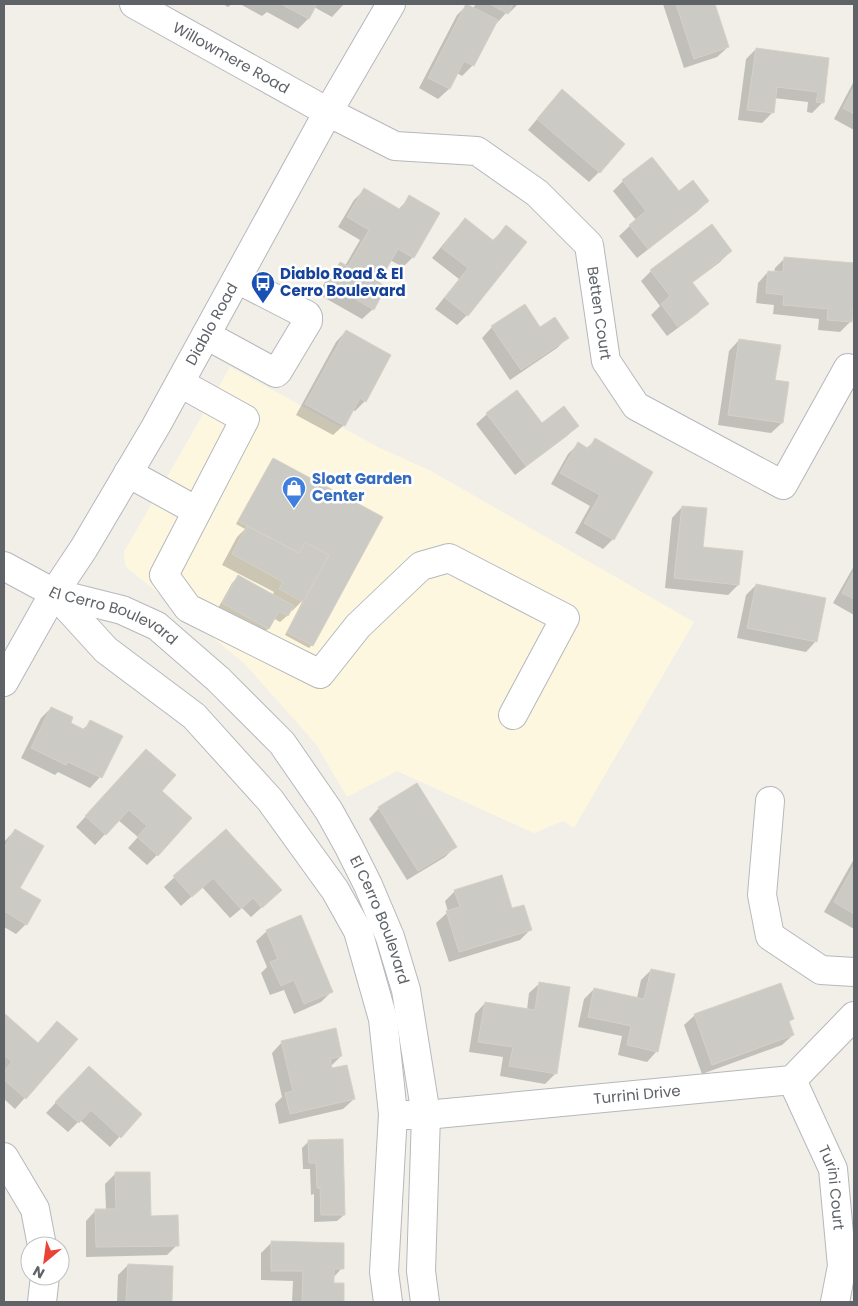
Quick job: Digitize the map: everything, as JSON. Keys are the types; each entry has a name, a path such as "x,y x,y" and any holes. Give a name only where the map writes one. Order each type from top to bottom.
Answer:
{"street":[{"name":"Willowmere Road","path":"134,4 328,112"},
{"name":"Diablo Road","path":"4,682 54,592 84,548 156,426 328,112 391,4"},
{"name":"Betten Court","path":"328,112 395,146 477,151 537,193 589,245 606,361 636,406 783,485 848,368"},
{"path":"206,335 276,373 308,321 307,315 237,279"},
{"path":"180,383 245,419 164,575 188,608 320,674 358,626 421,566 449,558 564,618 513,716"},
{"path":"128,474 197,511"},
{"path":"4,566 54,592"},
{"name":"El Cerro Boulevard","path":"54,592 106,650 194,716 270,800 335,890 358,930 383,1019 393,1114 384,1272 388,1302"},
{"name":"El Cerro Boulevard","path":"54,592 122,610 157,626 224,685 282,743 329,811 350,847 390,937 406,990 426,1115 421,1271 425,1302"},
{"path":"770,800 762,895 770,936 821,970 854,972"},
{"path":"792,1080 854,1016"},
{"name":"Turrini Drive","path":"393,1114 426,1115 792,1080"},
{"name":"Turini Court","path":"792,1080 832,1169 842,1266 834,1302"},
{"path":"4,1157 35,1209 40,1236"},
{"path":"42,1302 44,1286"}],"shaded area":[{"path":"230,367 380,448 431,471 694,622 574,828 563,821 534,833 397,771 347,797 316,744 244,663 125,566 124,552"}],"building":[{"path":"281,4 317,4 309,19"},
{"path":"466,4 498,20 474,66 464,61 450,89 428,78"},
{"path":"490,4 513,4 508,14"},
{"path":"676,4 715,4 729,47 694,59"},
{"path":"756,48 829,58 824,103 816,102 818,92 777,87 774,113 747,110"},
{"path":"854,87 854,114 843,108"},
{"path":"562,89 625,144 600,173 537,119"},
{"path":"652,157 679,191 693,180 709,201 648,249 629,225 646,211 622,180"},
{"path":"364,188 401,210 409,195 440,213 414,258 398,249 379,282 386,287 374,310 328,283 340,262 348,266 369,230 347,217"},
{"path":"465,218 494,241 506,225 527,242 468,316 445,298 468,268 442,248"},
{"path":"712,224 732,251 692,282 709,304 678,327 661,304 670,296 650,270"},
{"path":"784,257 854,263 852,322 827,320 828,309 783,305 784,295 766,293 768,271 783,272"},
{"path":"525,304 540,327 555,317 569,338 521,370 491,326"},
{"path":"346,330 391,355 366,402 360,398 345,426 305,404"},
{"path":"739,339 781,345 775,380 789,382 783,423 728,415"},
{"path":"517,390 542,423 564,406 579,426 526,466 486,413"},
{"path":"595,438 653,472 614,540 584,523 600,495 560,473 578,442 589,449"},
{"path":"273,458 383,517 313,646 287,632 329,555 305,542 299,553 238,521"},
{"path":"682,506 707,508 703,547 743,551 739,585 674,578"},
{"path":"247,526 299,553 305,542 329,555 303,602 279,589 283,582 232,554"},
{"path":"854,571 854,599 842,593"},
{"path":"238,575 294,606 288,616 279,611 269,629 222,603"},
{"path":"756,584 826,598 817,642 747,628"},
{"path":"51,707 73,717 71,723 85,730 90,720 123,736 102,778 68,762 66,765 31,748"},
{"path":"146,749 176,775 162,791 192,818 158,856 137,837 147,826 129,810 106,835 85,816"},
{"path":"417,783 457,847 418,871 378,807"},
{"path":"15,829 44,846 20,888 41,900 27,925 4,911 4,848"},
{"path":"226,829 282,890 262,908 253,898 241,909 213,878 192,897 173,876"},
{"path":"854,865 854,914 834,902"},
{"path":"502,875 512,908 524,905 532,930 459,952 446,911 460,907 454,890"},
{"path":"301,915 333,992 304,1004 294,980 281,986 270,962 278,959 266,930"},
{"path":"651,969 675,974 658,1052 627,1045 631,1026 588,1017 594,988 644,999"},
{"path":"539,982 570,987 557,1074 509,1066 513,1047 478,1042 485,1002 535,1010"},
{"path":"781,983 794,1019 789,1021 794,1035 712,1065 694,1014"},
{"path":"4,1013 38,1043 57,1021 78,1039 26,1099 4,1080 4,1071 12,1062 4,1055"},
{"path":"336,1028 342,1056 330,1059 332,1068 347,1065 355,1099 290,1114 285,1093 293,1091 281,1041"},
{"path":"89,1066 142,1114 121,1138 91,1110 79,1123 55,1102"},
{"path":"343,1139 345,1215 321,1215 320,1188 317,1188 316,1163 309,1163 308,1140"},
{"path":"115,1172 150,1172 151,1216 178,1215 179,1246 96,1247 95,1209 116,1209"},
{"path":"271,1241 344,1243 344,1269 334,1269 334,1283 344,1283 344,1302 302,1302 303,1271 271,1271"},
{"path":"128,1264 173,1266 172,1302 126,1302"}],"place":[{"name":"Diablo Road & El Cerro Boulevard","path":"263,304"},
{"name":"Sloat Garden Center","path":"294,509"}]}
